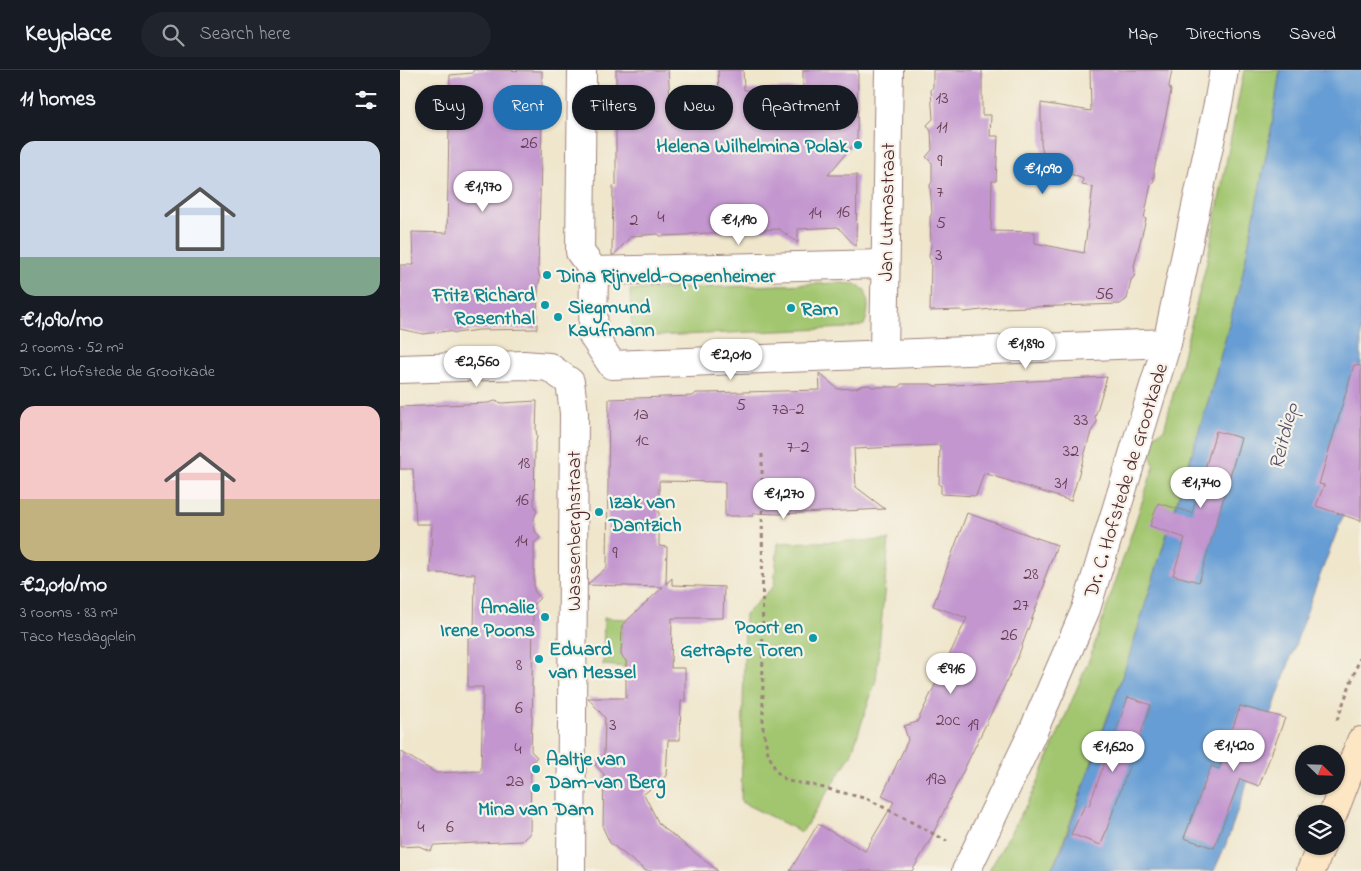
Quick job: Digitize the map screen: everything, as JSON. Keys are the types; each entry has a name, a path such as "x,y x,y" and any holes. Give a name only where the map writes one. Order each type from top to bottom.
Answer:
{"street":[{"path":"582,70 580,252 594,271 594,336 612,365 1166,343"},
{"name":"Jan Lutmastraat","path":"884,353 889,70"},
{"name":"Dr. C. Hofstede de Grootkade","path":"970,863 1031,736 1086,609 1166,343 1224,70"},
{"path":"594,271 885,264"},
{"name":"Wassenberghstraat","path":"400,369 524,365 549,368 563,375 570,382 574,413 571,871"},
{"path":"1336,805 1361,741"},
{"path":"1311,871 1317,855"}],"path":[{"path":"762,454 763,728 768,753 776,771 787,781 812,785 868,799 970,863"},
{"path":"1337,722 1361,655"}],"green space":[{"path":"1244,70 1280,70 1272,125 1242,277 1210,395 1129,657 1060,851 1050,871 989,871 1034,791 1091,655 1154,466 1148,447 1151,436 1164,430 1207,262"},
{"path":"855,284 865,290 868,308 864,325 850,328 632,337 630,290"},
{"path":"889,540 876,680 851,755 802,832 741,802 745,614 774,586 778,543"},
{"path":"604,618 627,619 627,622 622,625 621,655 626,658 626,667 603,665"}],"water":[{"name":"Reitdiep","path":"1280,70 1361,70 1361,469 1314,591 1226,844 1214,871 1050,871 1061,851 1129,657 1210,395 1242,277 1272,125"}],"building":[{"path":"473,70 542,71 542,85 493,85 493,130 542,130 538,270 540,279 538,286 537,329 479,330 456,333 448,331 423,334 400,329 400,265 413,265 412,232 447,233 449,130 483,130 483,85 450,85 450,75 473,73"},
{"path":"616,70 668,70 669,85 665,85 665,130 733,130 733,85 719,85 718,70 743,70 743,130 857,130 857,140 828,175 857,175 856,247 838,227 798,229 798,243 779,229 688,235 660,236 658,234 631,236 612,255 613,186 616,185 616,130 655,130 655,85 616,85"},
{"path":"803,70 858,70 858,85 803,85"},
{"path":"933,70 982,70 982,115 991,115 990,136 998,136 996,181 992,181 991,231 1035,232 1035,243 1084,253 1093,187 1082,185 1083,179 1045,164 1041,143 1041,103 1091,111 1090,70 1172,70 1169,86 1171,91 1154,170 1154,181 1151,184 1144,218 1146,219 1134,266 1134,277 1131,280 1127,299 1120,304 1000,308 964,312 961,310 930,311 931,260 929,257 931,245 930,217 932,213 930,185 932,182 932,163 926,157 932,150 931,131 927,125 933,119 931,90 933,87"},
{"path":"1354,365 1361,366 1361,521 1316,506 1324,485 1319,484"},
{"path":"819,373 838,389 869,385 872,387 899,387 901,384 931,384 935,386 1107,377 1095,417 1097,422 1091,432 1071,501 984,473 976,496 941,494 941,485 939,485 940,445 854,449 856,487 885,509 779,514 753,513 753,516 725,516 725,482 659,481 659,546 667,547 666,584 672,578 672,585 724,587 723,618 672,618 671,668 685,668 685,701 681,701 680,740 668,740 666,776 644,794 659,824 718,871 646,871 610,843 603,828 604,774 595,765 604,754 605,718 588,698 626,698 626,661 621,655 622,625 663,587 588,585 607,567 609,399 693,396 696,393 820,390"},
{"path":"495,401 502,403 537,401 534,504 537,511 534,518 535,531 540,538 534,543 534,591 540,598 533,605 531,751 537,757 531,764 530,833 522,841 434,845 430,851 419,846 400,847 400,751 436,773 481,771 483,687 468,687 468,637 474,637 475,574 430,573 432,524 416,524 413,469 400,469 400,407 488,403"},
{"path":"1216,431 1241,438 1199,582 1173,575 1185,538 1150,526 1158,503 1192,513"},
{"path":"967,513 1057,545 1016,662 928,844 912,871 790,871 818,824 865,851 894,802 882,796 908,740 904,726 917,722 936,683 932,668 945,664 967,618 933,606"},
{"path":"1128,697 1151,705 1101,845 1071,834 1085,805 1089,806"},
{"path":"1240,706 1285,718 1259,786 1240,779 1214,848 1184,838 1211,766 1219,769"}],"place":[{"name":"Helena Wilhelmina Polak","path":"858,145"},
{"name":"Dina Rijnveld-Oppenheimer","path":"547,275"},
{"name":"Fritz Richard Rosenthal","path":"545,305"},
{"name":"Ram","path":"791,308"},
{"name":"Siegmund Kaufmann","path":"558,317"},
{"name":"Izak van Dantzich","path":"599,512"},
{"name":"Amalie Irene Poons","path":"545,617"},
{"name":"Poort en Getrapte Toren","path":"813,638"},
{"name":"Eduard van Messel","path":"539,659"},
{"name":"Aaltje van Dam-van Berg","path":"536,769"},
{"name":"Mina van Dam","path":"536,788"}]}
